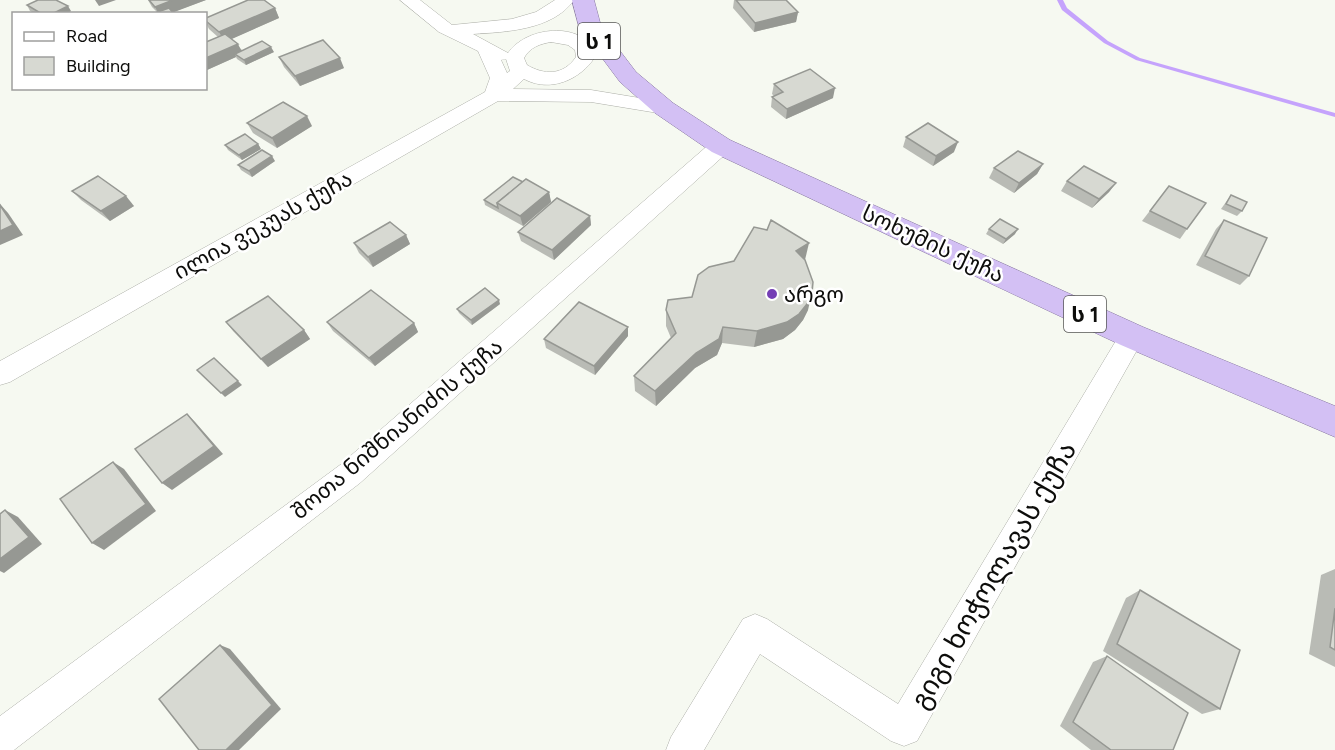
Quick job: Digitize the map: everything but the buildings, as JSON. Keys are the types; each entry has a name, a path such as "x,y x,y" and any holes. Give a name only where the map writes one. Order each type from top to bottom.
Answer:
{"highway":[{"name":"სოხუმის ქუჩა","path":"583,0 594,48 664,108 721,146 1132,336 1335,422"}],"street":[{"path":"409,0 449,30 537,77 555,78 567,75 584,64 594,48 563,37 540,38 530,42"},
{"path":"449,30 493,28 516,24 562,3"},
{"name":"ილია ვეკუას ქუჩა","path":"0,374 494,95 519,68 517,52 530,42 562,3"},
{"path":"484,47 500,78 494,95 591,96 664,108"},
{"path":"555,78 591,96"},
{"name":"შოთა ნიშნიანიძის ქუჩა","path":"0,738 350,474 721,146"},
{"name":"გიგი ხოჭოლავას ქუჩა","path":"684,750 755,631 904,728 1132,336"}],"waterway":[{"path":"1060,0 1064,9 1106,42 1138,59 1335,115"}],"place":[{"name":"არგო","path":"772,294"}]}
